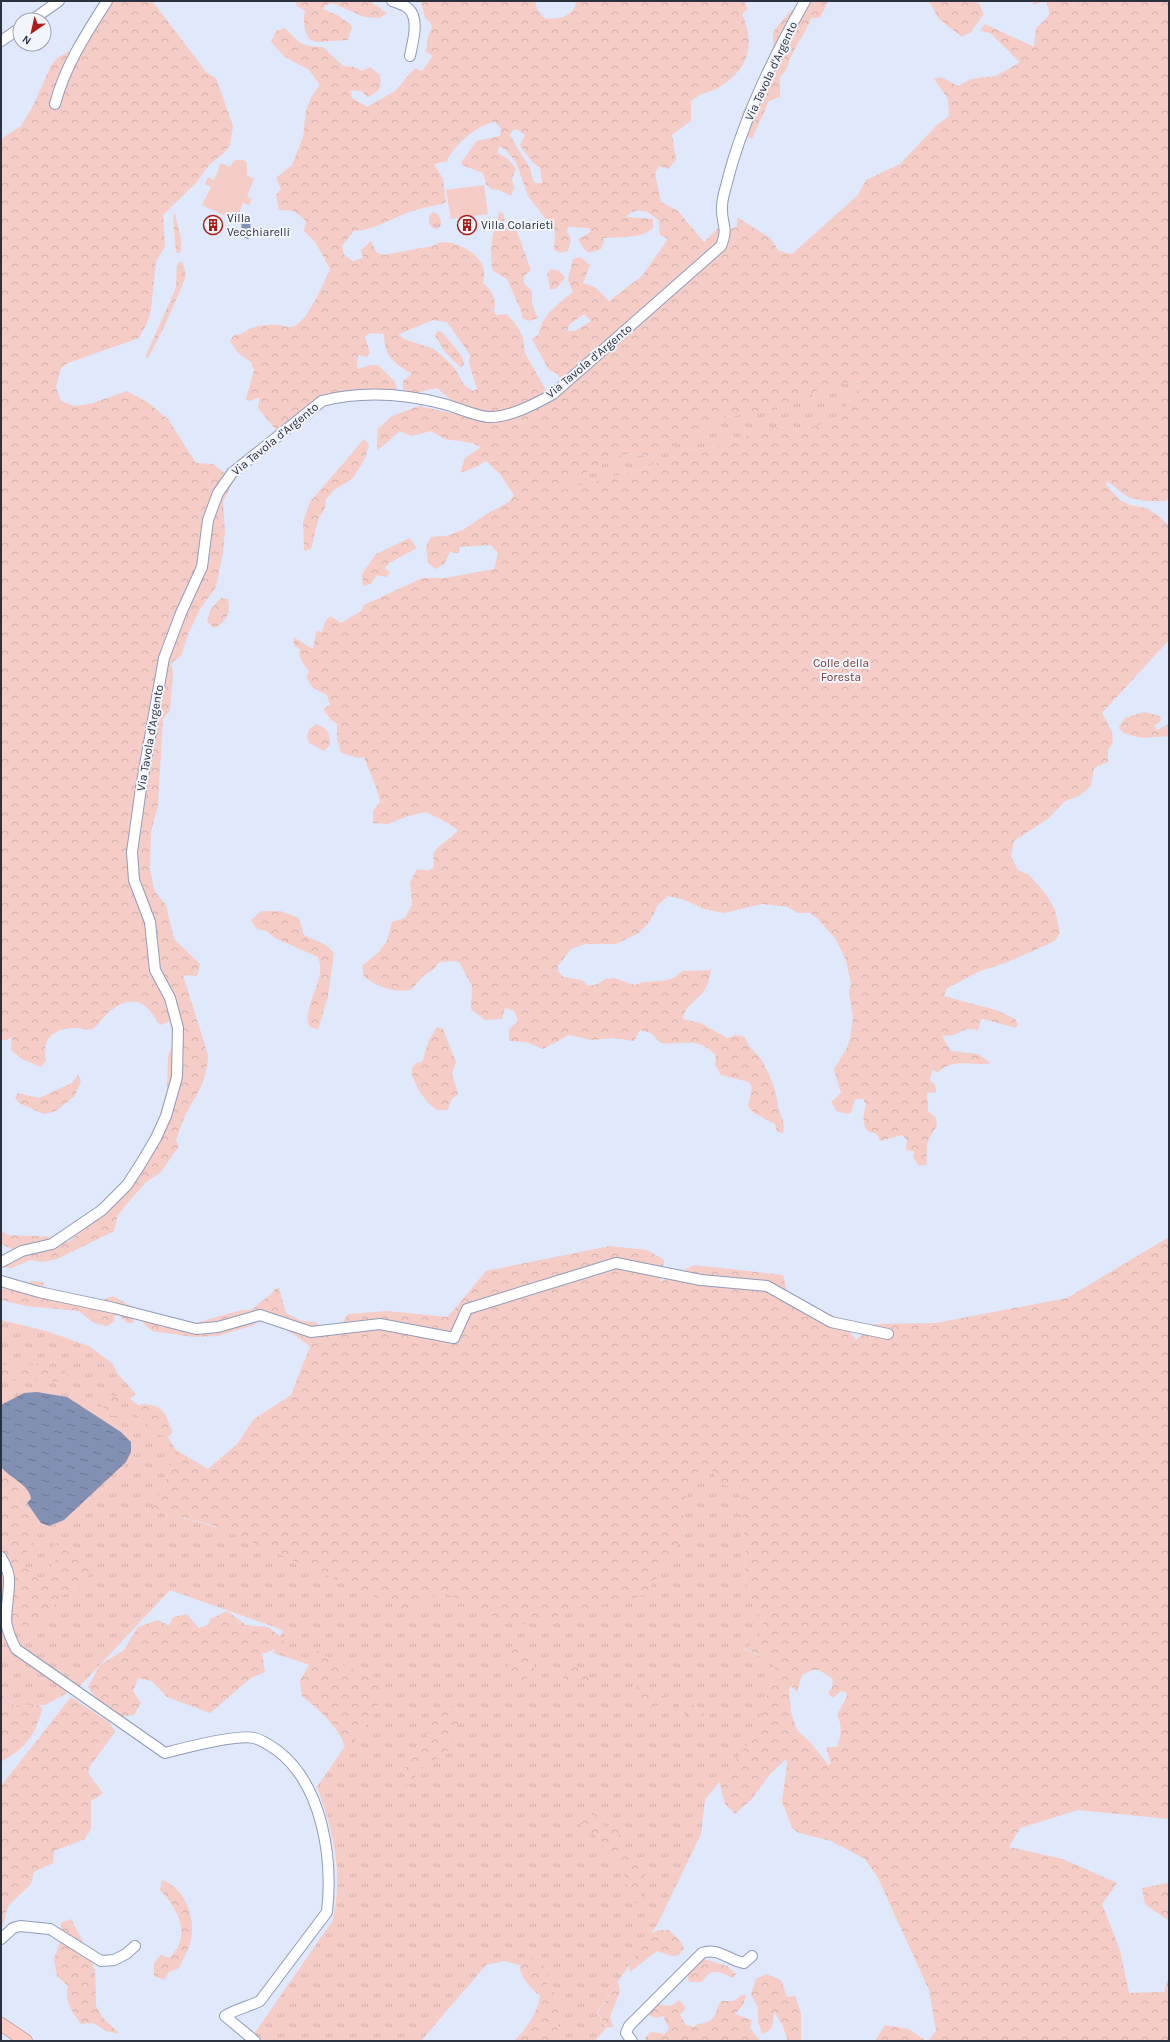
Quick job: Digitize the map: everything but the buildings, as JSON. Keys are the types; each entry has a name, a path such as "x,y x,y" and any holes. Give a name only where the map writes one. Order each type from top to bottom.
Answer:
{"main road":[{"path":"1,2024 26,2041"}],"street":[{"path":"43,12 59,1"},
{"path":"55,104 59,88 74,56 107,1"},
{"path":"392,1 404,6 413,15 414,21 410,56"},
{"name":"Via Tavola d'Argento","path":"1,1262 4,1258 22,1251 52,1244 102,1210 126,1185 140,1165 156,1138 166,1116 177,1077 178,1028 170,998 155,970 150,922 134,880 132,852 142,781 164,658 181,613 202,567 208,520 218,493 232,473 322,401 344,397 393,396 430,400 487,417 531,407 553,394 721,246 726,234 722,208 726,187 739,141 762,85 805,1"},
{"path":"1,41 12,33"},
{"path":"1,1281 39,1292 196,1328 218,1327 260,1315 311,1332 380,1324 454,1338 467,1310 616,1263 701,1280 767,1286 831,1322 888,1334"},
{"path":"1,1556 10,1582 2,1616 2,1628 16,1649 165,1753 237,1738 254,1738 267,1742 288,1758 303,1778 323,1828 328,1860 329,1894 327,1912 260,2001 249,2007 235,2010 225,2016 255,2041"},
{"path":"1,1939 13,1928 20,1926 50,1929 101,1961 114,1960 126,1954 135,1946"},
{"path":"632,2041 626,2034 629,2026 702,1953 709,1950 715,1951 735,1962 744,1963 752,1956"}],"green space":[{"path":"112,1 154,1 153,2 207,73 216,78 233,126 230,145 224,153 210,164 196,183 163,215 165,246 156,262 151,309 148,321 139,338 68,363 61,368 56,387 61,401 74,406 90,404 127,391 147,402 168,419 196,463 213,464 234,480 223,502 225,530 223,553 216,587 200,609 188,634 181,656 171,663 173,672 170,711 163,719 158,805 151,832 150,871 155,892 166,905 174,939 200,964 197,976 183,975 208,1055 206,1072 202,1085 185,1115 176,1141 179,1146 161,1172 146,1182 118,1215 114,1231 57,1259 43,1262 30,1260 12,1268 1,1267 1,1255 12,1253 12,1249 1,1244 1,1230 8,1235 56,1237 68,1242 108,1210 135,1176 134,1162 148,1157 156,1149 166,1124 160,1113 167,1092 168,1056 174,1041 170,1021 160,1025 145,1006 135,1002 125,1002 115,1007 92,1029 87,1030 71,1028 58,1031 53,1034 49,1038 45,1048 46,1061 41,1067 22,1059 11,1050 12,1037 7,1040 1,1040 1,139 21,126 33,106 51,66 57,58 73,49 53,107 57,111 73,67"},
{"path":"295,1 370,1 387,13 380,18 364,17 333,3 326,5 323,9 339,16 352,26 348,40 317,42 309,39 304,25 305,11 297,6"},
{"name":"Colle della Foresta","path":"421,1 535,1 537,9 544,18 560,18 572,11 576,1 744,1 748,9 742,14 748,37 746,58 735,75 726,83 714,90 701,94 691,101 691,121 672,135 676,160 668,169 659,166 655,173 661,202 678,211 704,242 721,225 729,229 737,227 737,217 770,238 779,251 792,254 858,195 866,180 900,164 937,125 949,116 948,99 934,79 941,77 958,86 971,79 996,76 1020,62 990,33 980,31 985,24 1034,47 1036,28 1048,17 1049,14 1046,1 1068,1 1073,3 1075,1 1169,1 1169,498 1166,501 1145,501 1128,497 1107,481 1106,485 1120,500 1130,505 1146,508 1159,516 1169,526 1169,640 1102,713 1112,732 1113,743 1108,750 1108,762 1094,768 1091,786 1079,796 1065,801 1049,818 1014,841 1011,857 1018,870 1029,875 1046,894 1055,910 1060,933 1055,941 1008,962 980,971 947,988 944,996 999,1011 1015,1019 1018,1024 1016,1028 983,1019 981,1020 978,1030 966,1029 954,1035 942,1036 951,1051 978,1054 991,1063 963,1063 945,1067 938,1072 932,1070 930,1080 935,1085 936,1092 927,1093 928,1111 936,1118 937,1126 931,1134 928,1143 926,1165 919,1166 913,1157 914,1151 906,1150 907,1140 902,1135 880,1141 877,1134 867,1131 864,1125 864,1112 866,1105 863,1099 855,1099 851,1113 846,1114 837,1111 831,1102 841,1093 834,1069 847,1048 850,1038 853,1018 849,993 851,983 846,960 835,938 818,919 810,913 798,913 788,907 762,904 724,913 704,909 685,900 668,896 658,905 650,921 639,933 616,944 585,944 571,949 558,966 558,971 563,977 582,980 588,986 598,984 605,979 614,978 635,985 643,982 663,981 674,978 682,971 711,970 709,981 705,989 701,995 688,1007 683,1019 701,1023 727,1038 736,1035 745,1037 750,1047 761,1059 770,1076 783,1122 783,1133 777,1132 775,1124 754,1113 748,1106 752,1088 749,1082 721,1075 715,1065 716,1055 702,1045 696,1043 661,1043 651,1033 640,1030 634,1041 614,1038 591,1040 569,1035 543,1049 526,1042 509,1041 509,1029 518,1021 514,1011 505,1008 502,1019 485,1020 471,1009 472,986 459,962 439,962 434,969 423,976 411,990 392,990 375,984 364,977 362,966 379,952 387,941 392,922 405,918 412,904 410,883 417,869 428,871 434,867 433,854 458,830 426,812 408,816 388,824 373,823 373,811 380,802 376,787 364,757 359,758 341,753 337,738 337,724 331,720 323,709 330,705 327,695 313,688 306,677 309,671 303,664 300,649 294,645 293,637 313,649 316,631 322,632 325,622 330,616 341,623 361,611 364,605 422,578 445,578 494,569 498,553 491,545 460,547 459,553 450,552 444,564 436,569 428,563 426,547 431,537 446,536 463,530 488,513 509,502 514,495 499,473 486,461 476,467 460,473 465,458 481,447 472,443 445,439 431,431 411,436 400,431 377,451 378,429 392,416 419,406 460,415 458,406 437,388 416,393 403,390 403,381 412,374 391,358 384,342 384,334 370,333 365,337 370,353 367,357 358,355 357,369 371,365 378,365 395,382 397,390 354,390 340,392 323,398 276,430 258,408 260,397 250,401 246,399 254,370 251,362 239,354 230,341 234,335 241,334 258,326 280,325 290,327 297,325 309,311 330,269 316,243 304,231 306,221 294,211 279,210 276,195 281,189 276,178 292,165 303,137 306,110 312,96 320,85 309,70 285,57 271,42 276,31 285,28 298,41 305,45 323,47 343,66 354,67 362,71 370,67 380,75 381,83 379,89 372,95 368,97 361,91 351,90 352,98 367,107 395,91 415,68 422,71 433,56 426,52 428,37 432,27 430,22 425,18","holes":["495,122 501,128 500,136 477,141 462,161 462,165 483,173 486,184 491,189 499,190 511,196 514,188 512,178 516,169 509,160 498,153 499,146 506,150 516,162 528,196 555,231 554,250 561,253 568,251 571,240 567,231 568,227 589,228 591,232 578,239 584,249 589,253 601,249 604,242 603,238 636,236 648,232 653,228 653,219 626,217 634,211 643,211 659,221 660,235 668,239 642,276 609,301 595,287 583,283 590,265 580,257 573,259 568,280 573,292 552,310 543,322 539,334 532,339 549,370 558,374 562,384 547,392 525,353 523,337 517,326 507,314 496,315 494,312 495,303 492,292 483,283 484,272 482,264 471,252 463,247 446,242 383,255 376,252 371,241 361,250 363,258 353,261 344,255 342,246 354,231 374,227 416,210 446,203 443,179 434,164 447,161 460,143 474,131","517,129 525,135 520,145 532,162 540,168 542,183 535,183 530,168 510,135 513,130","584,314 591,321 575,331 567,331 569,325","433,320 447,322 470,355 469,363 477,389 473,391 464,385 454,367 434,349 404,339 399,334","859,381 858,390 838,417 824,424 801,429 772,427 714,447 689,450 639,470 554,492 558,487 622,454 649,456 681,443 721,418 751,411 767,412 808,397 822,387"]},
{"path":"798,1 828,1 820,18 811,18 786,69 780,77 780,97 769,101 752,139 744,135 745,125 740,118 773,50 773,32 791,10 800,12"},
{"path":"929,1 974,1 980,4 983,15 971,32 962,37 939,19"},
{"path":"1033,1 1046,1 1033,5"},
{"path":"235,160 243,160 247,163 247,175 254,179 247,196 252,199 249,205 243,203 236,221 202,205 211,187 205,184 208,177 214,180 221,163 230,167"},
{"path":"484,185 488,214 451,219 446,190"},
{"path":"500,211 504,215 505,225 515,226 531,270 524,276 524,283 532,291 532,304 538,318 528,321 522,318 522,313 507,279 493,271 491,256 492,241 495,225"},
{"path":"433,212 438,214 441,219 441,226 438,229 432,228 429,223 429,216"},
{"path":"175,213 181,239 181,251 179,254 176,252 173,216"},
{"path":"179,262 182,262 185,269 183,283 161,333 147,359 146,355 176,288"},
{"path":"551,269 559,271 565,278 556,289 550,289 547,273"},
{"path":"438,331 442,332 462,356 464,364 461,368 446,353 435,336"},
{"path":"859,381 858,390 838,417 824,424 801,429 772,427 714,447 689,450 639,470 554,493 558,487 622,454 649,456 681,443 721,418 751,411 767,412 808,397 822,387"},
{"path":"364,439 369,445 365,459 352,479 334,490 326,499 325,508 318,520 311,549 304,551 303,522 310,502"},
{"path":"410,538 417,548 389,563 385,568 390,573 386,577 377,575 371,584 363,586 362,574 376,554"},
{"path":"221,598 228,599 229,608 225,620 214,628 207,622 210,610"},
{"path":"1144,712 1160,716 1161,721 1154,726 1157,730 1169,724 1169,736 1142,738 1123,733 1119,727 1125,718"},
{"path":"316,724 325,729 329,737 330,745 324,751 309,743 307,737 308,732"},
{"path":"262,911 280,911 299,918 304,935 326,945 334,953 328,996 318,1030 309,1026 308,1017 309,1007 319,979 320,964 318,957 275,938 267,931 257,929 251,920"},
{"path":"437,1027 443,1029 456,1062 452,1074 458,1094 451,1100 448,1110 438,1110 429,1104 416,1085 412,1073 412,1068 415,1064 422,1062 429,1040"},
{"path":"78,1075 81,1080 75,1096 56,1111 44,1114 19,1103 15,1098 18,1093 39,1098 72,1083"},
{"path":"1169,1237 1169,1819 1078,1810 1020,1828 1009,1847 1063,1859 1117,1883 1102,1904 1120,1950 1129,1993 1164,1992 1169,1975 1169,2041 928,2041 936,2031 929,1990 878,1878 865,1859 831,1841 799,1833 792,1828 782,1801 787,1765 786,1759 771,1773 751,1800 735,1814 725,1804 719,1781 755,1735 775,1668 771,1661 744,1648 757,1642 764,1627 744,1579 746,1551 739,1488 720,1484 709,1465 694,1474 684,1504 682,1540 645,1595 522,1624 485,1614 442,1591 410,1612 215,1526 151,1509 164,1485 176,1450 208,1469 237,1444 254,1419 291,1395 310,1347 287,1330 261,1320 254,1325 218,1336 194,1337 152,1331 143,1323 146,1315 158,1314 196,1323 242,1310 252,1310 275,1289 279,1288 286,1313 302,1321 316,1322 330,1337 337,1331 348,1314 387,1311 448,1317 486,1271 610,1246 647,1250 664,1260 660,1282 694,1265 783,1275 788,1296 839,1318 856,1340 874,1324 936,1323 1067,1298","holes":["812,1670 819,1670 833,1679 832,1688 828,1693 833,1698 841,1691 846,1692 847,1696 837,1715 841,1731 837,1747 826,1747 831,1764 828,1765 812,1744 797,1730 791,1712 789,1689 791,1686 797,1692 802,1675"]},
{"path":"30,1281 43,1282 47,1294 62,1292 82,1295 87,1307 100,1304 105,1299 113,1296 133,1307 136,1312 133,1323 127,1323 118,1314 114,1317 115,1321 107,1326 94,1323 79,1311 26,1306 1,1300 1,1288 24,1292"},
{"path":"1,1320 46,1331 89,1346 113,1364 118,1374 136,1394 130,1399 157,1420 176,1450 164,1485 152,1509 442,1591 485,1614 682,1540 684,1504 694,1474 709,1465 720,1484 739,1488 746,1551 744,1579 764,1627 757,1642 744,1649 771,1661 775,1668 755,1735 705,1800 701,1834 658,1923 597,2012 606,2028 595,2041 532,2041 547,1985 519,1965 504,1961 486,1965 421,2041 259,2041 254,2034 333,1920 336,1902 337,1869 328,1820 317,1787 345,1746 342,1738 327,1718 302,1696 300,1681 310,1665 273,1653 283,1630 170,1590 80,1686 45,1705 14,1705 1,1694"},
{"path":"41,1364 63,1369 69,1376 68,1382 18,1379 8,1383 1,1380 1,1365"},
{"path":"101,1394 117,1396 124,1420 111,1416 98,1401"},
{"path":"143,1404 155,1406 165,1414 172,1430 172,1433 167,1438 154,1433 143,1420 133,1414 133,1407"},
{"path":"1,1473 18,1487 32,1525 33,1546 19,1561 20,1567 33,1571 41,1580 47,1577 52,1563 56,1561 50,1555 53,1546 60,1542 89,1561 89,1575 77,1589 63,1595 41,1623 32,1630 8,1618 1,1603 1,1581 9,1571 8,1563 1,1548"},
{"path":"227,1611 246,1625 268,1627 285,1640 278,1648 262,1654 265,1672 251,1678 210,1713 167,1697 152,1681 138,1678 133,1691 141,1703 134,1715 118,1717 101,1705 88,1687 100,1665 124,1650 138,1627 158,1620 169,1626 173,1617 187,1614 199,1628 208,1625 210,1619"},
{"path":"511,1646 526,1652 535,1664 532,1675 520,1683 506,1673 509,1664 508,1648"},
{"path":"317,1651 377,1682 382,1696 362,1732 349,1748 328,1720 302,1696 300,1681"},
{"path":"564,1666 575,1666 588,1674 589,1682 571,1682 563,1678"},
{"path":"642,1683 663,1694 664,1702 660,1705 650,1706 641,1702 636,1694 635,1688"},
{"path":"1,1694 14,1705 39,1705 42,1709 36,1727 28,1741 17,1752 1,1762"},
{"path":"71,1697 110,1723 115,1732 90,1766 88,1773 103,1793 91,1801 91,1829 85,1839 54,1851 53,1863 34,1872 31,1884 8,1906 1,1932 1,1786"},
{"path":"678,1699 694,1705 704,1714 702,1720 695,1719 683,1712 675,1703"},
{"path":"457,1706 458,1731 445,1755 428,1762 406,1787 404,1769 424,1745 435,1707"},
{"path":"588,1810 605,1827 619,1820 628,1829 619,1835 618,1840 634,1858 640,1859 647,1864 649,1870 639,1884 644,1893 642,1899 636,1903 628,1895 623,1867 615,1863 611,1852 600,1844 599,1838 581,1826 581,1815"},
{"path":"162,1880 177,1889 182,1896 187,1904 192,1922 191,1940 179,1968 169,1972 164,1980 154,1976 154,1963 161,1955 169,1958 176,1950 180,1941 181,1932 177,1914 167,1897 160,1890"},
{"path":"1167,1883 1169,1885 1169,1921 1145,1904 1142,1888"},
{"path":"71,1919 89,1953 95,1971 96,2006 103,2018 120,2034 106,2031 93,2023 81,2024 68,2002 68,1986 57,1976 54,1959 60,1942 61,1923"},
{"path":"659,1930 669,1930 681,1942 684,1948 679,1955 673,1956 657,1951 630,1972 629,1966 647,1935"},
{"path":"531,1957 542,1963 548,1971 547,1985 557,1995 564,2008 553,2041 514,2041 531,2020 539,2002 540,1995 528,1985 520,1970 520,1960"},
{"path":"704,1959 727,1966 736,1974 733,1978 719,1972 712,1972 702,1982 689,1982 687,1972 693,1964"},
{"path":"766,1974 781,1980 787,1997 795,1996 801,2013 801,2041 788,2041 782,2024 774,2012 771,2028 762,2034 758,2021 758,2007 751,1995 756,1979"},
{"path":"618,1981 620,1992 610,2016 613,2027 606,2028 598,2012"},
{"path":"742,1995 746,1995 743,2005 735,2014 752,2020 750,2028 760,2041 647,2041 645,2038 651,2032 665,2034 669,2028 663,2016 655,2018 645,2013 654,2004 671,2006 679,2000 686,2008 680,2015 686,2025 694,2027 697,2024 711,2020 714,2017 721,2001 734,2001"},
{"path":"885,2025 909,2029 926,2041 875,2041"}],"water":[{"path":"241,217 250,217 251,237 248,239 242,237"},
{"path":"37,1392 67,1397 121,1432 131,1442 131,1452 126,1462 64,1520 49,1526 41,1523 27,1503 31,1499 27,1490 1,1467 1,1405 24,1393"}],"place":[{"name":"Villa Vecchiarelli","path":"213,225"},
{"name":"Villa Colarieti","path":"467,225"}]}
